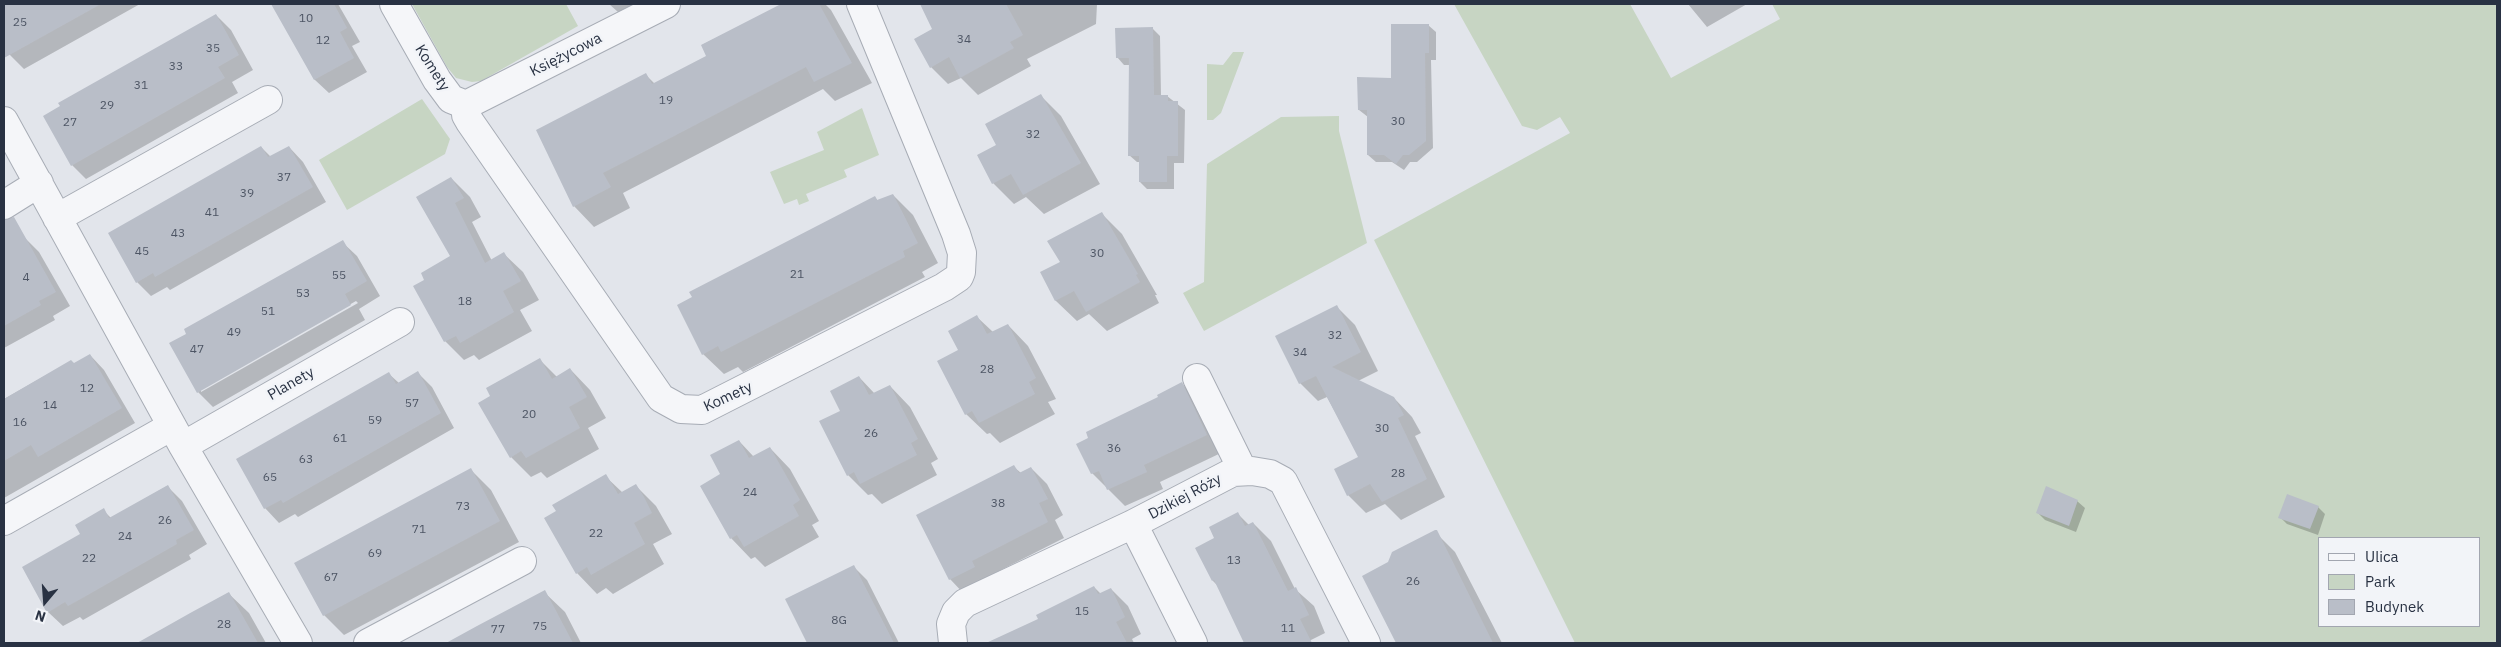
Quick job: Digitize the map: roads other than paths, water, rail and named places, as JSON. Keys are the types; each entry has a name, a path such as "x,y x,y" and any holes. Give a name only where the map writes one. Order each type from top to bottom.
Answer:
{"street":[{"name":"Komety","path":"394,4 437,80 451,99 466,105 466,115 474,129 661,398 681,409 702,410 944,287 959,277 961,272 963,258 956,234 861,4"},
{"name":"Księżycowa","path":"466,105 666,4"},
{"path":"56,218 268,100"},
{"path":"4,120 177,436 298,643"},
{"path":"4,205 38,183"},
{"name":"Planety","path":"4,522 400,322"},
{"path":"1197,378 1243,471"},
{"name":"Dzikiej Róży","path":"953,643 951,624 956,612 965,604 1133,524 1233,472 1243,471 1270,474 1283,481 1366,643"},
{"path":"1133,524 1193,643"},
{"path":"368,643 522,561"}]}
